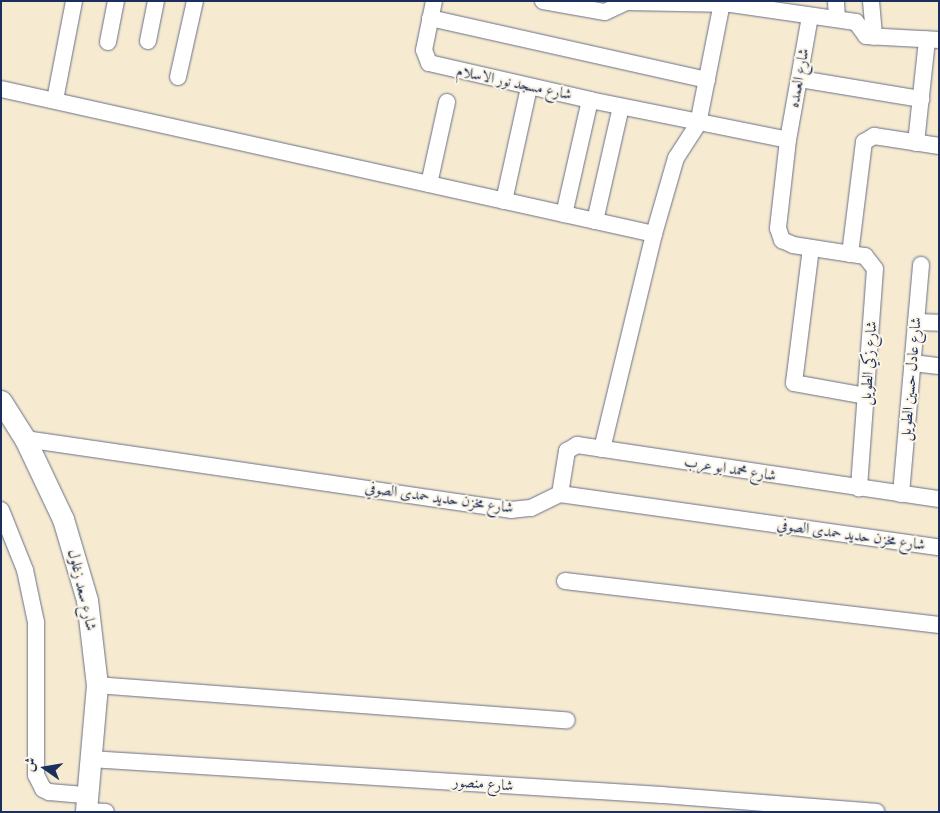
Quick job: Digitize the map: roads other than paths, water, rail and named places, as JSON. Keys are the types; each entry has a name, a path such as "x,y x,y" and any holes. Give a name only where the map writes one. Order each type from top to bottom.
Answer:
{"street":[{"path":"54,100 74,1"},
{"path":"108,42 116,1"},
{"path":"148,41 156,1"},
{"path":"178,77 195,1"},
{"name":"شارع مسجد نور الاسلام","path":"434,1 424,54 429,63 590,100 564,214"},
{"path":"543,1 606,7 626,2 722,3 856,22 863,36 933,40 921,99 916,143"},
{"path":"836,1 837,19"},
{"path":"871,1 874,37"},
{"path":"602,449 654,234 676,158 698,124 722,3"},
{"name":"شارع العمده","path":"810,16 788,140 778,235 787,244 811,248"},
{"path":"430,18 707,80"},
{"path":"800,79 921,99"},
{"path":"504,201 529,87"},
{"path":"1,89 654,234"},
{"path":"590,100 698,124 788,140"},
{"path":"429,184 447,102"},
{"path":"595,221 621,106"},
{"path":"850,254 864,142 874,136 939,146"},
{"path":"811,248 793,379 796,385 866,396"},
{"name":"شارع زكي الطويل","path":"811,248 865,256 875,269 859,488"},
{"name":"شارع عادل حسين الطويل","path":"902,494 921,265"},
{"path":"916,322 939,323"},
{"path":"912,363 939,366"},
{"name":"شارع سعد زغلول","path":"1,401 26,439 63,519 76,559 92,634 97,685 90,759 91,807 43,789 36,775 36,622 26,570 1,510"},
{"name":"شارع مخزن حديد حمدى الصوفي","path":"26,439 511,510 531,508 560,494 939,547"},
{"name":"شارع محمد ابو عرب","path":"560,494 569,449 576,445 939,499"},
{"path":"565,581 939,625"},
{"path":"97,685 567,720"},
{"name":"شارع منصور","path":"90,759 876,812"}]}
